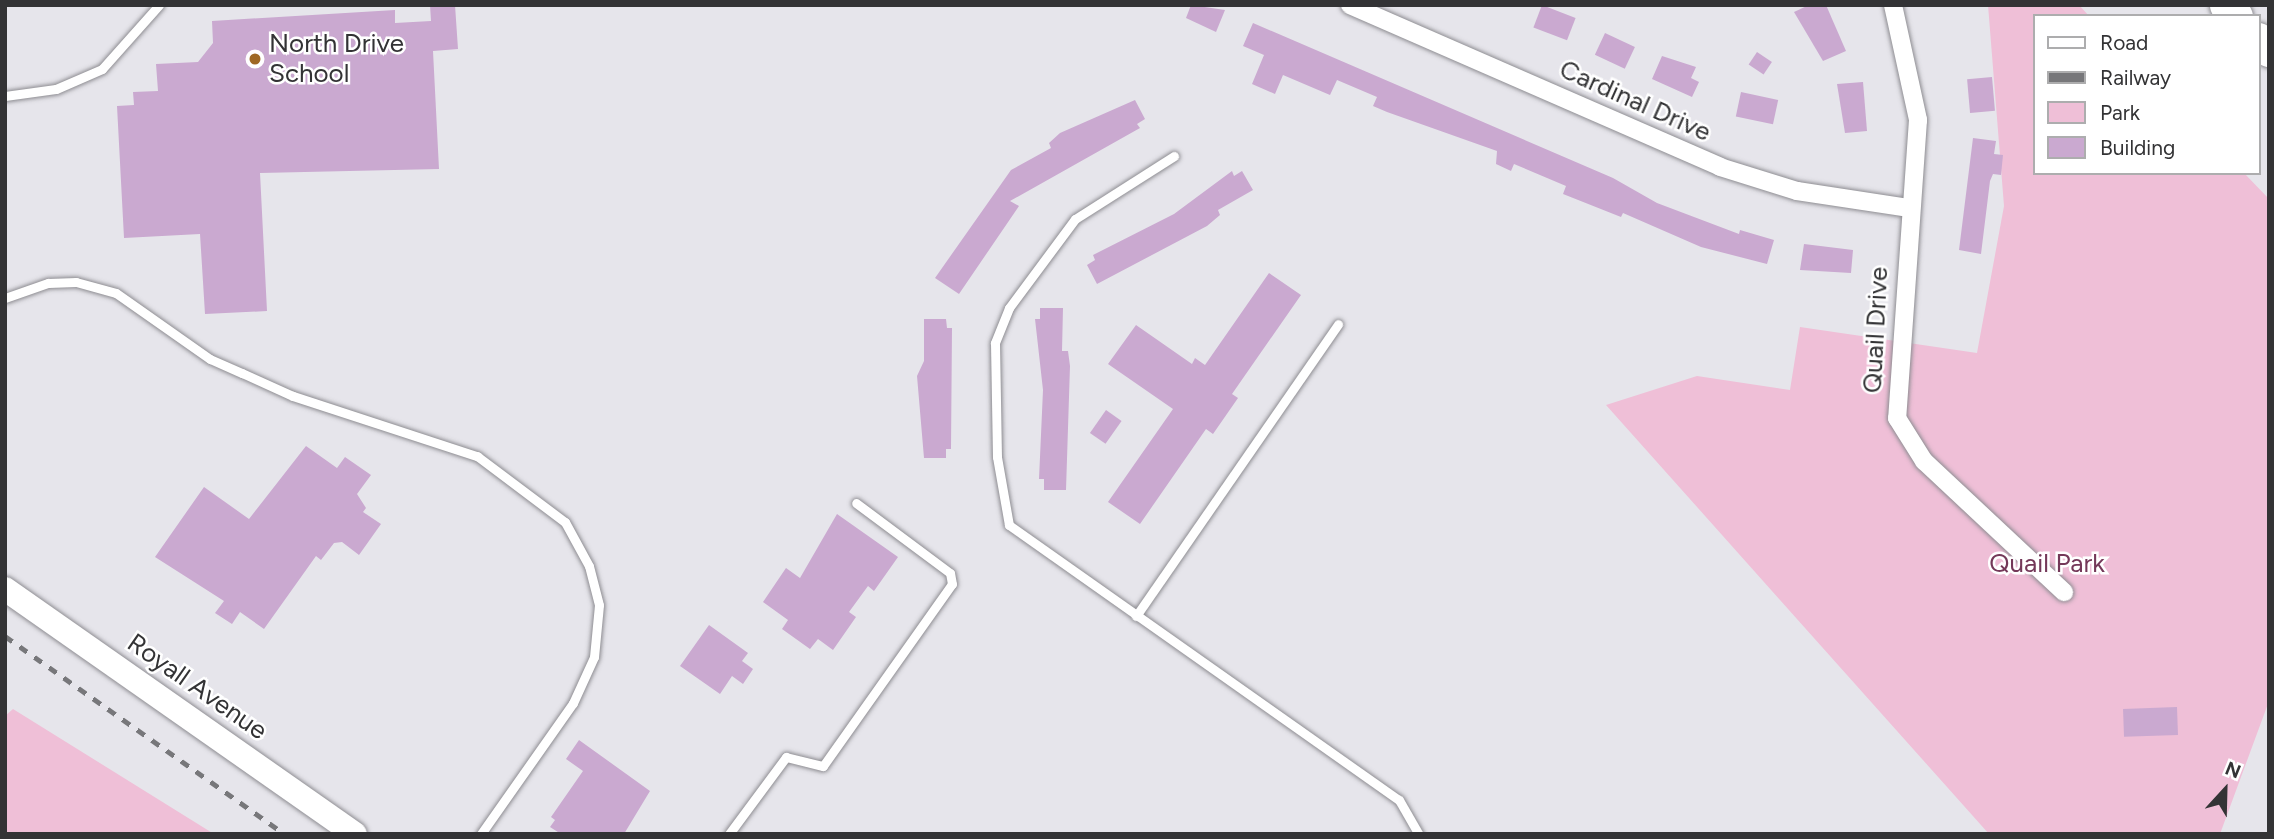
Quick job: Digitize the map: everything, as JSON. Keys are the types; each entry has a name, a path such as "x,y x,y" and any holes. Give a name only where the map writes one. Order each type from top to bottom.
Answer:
{"street":[{"name":"Cardinal Drive","path":"1350,5 1720,167 1797,191 1910,208"},
{"name":"Quail Drive","path":"1893,5 1918,120 1897,418 1924,461 2064,592"},
{"name":"Royall Avenue","path":"5,589 355,834"}],"lane":[{"path":"5,96 56,89 102,69 159,5"},
{"path":"1174,156 1075,219 1009,308 995,343 998,469 1009,525 1399,800 1419,834"},
{"path":"5,298 48,283 76,282 116,293 210,359 252,378 477,456 565,522 589,566 599,605 594,657 573,703 481,834"},
{"path":"1136,616 1338,324"},
{"path":"729,834 786,757 823,766 952,584 950,573 856,503"}],"green space":[{"name":"Quail Park","path":"1988,5 2079,5 2087,14 2032,14 2032,175 2246,175 2269,199 2269,701 2220,834 1989,834 1606,405 1697,376 1790,390 1800,327 1977,353 2004,206"},
{"path":"13,709 214,834 5,834 5,716"}],"building":[{"path":"430,5 455,5 458,49 433,51 439,169 260,173 267,311 205,314 200,234 124,238 117,106 134,105 133,92 158,91 156,64 198,62 213,43 212,21 395,10 395,23 431,21"},
{"path":"1191,5 1225,10 1216,32 1186,18"},
{"path":"1542,5 1576,18 1567,40 1533,27"},
{"path":"1809,5 1826,5 1846,51 1823,61 1794,12"},
{"path":"1253,23 1613,178 1657,203 1739,234 1740,230 1774,240 1767,264 1701,247 1623,213 1621,217 1563,194 1566,186 1514,164 1511,171 1496,164 1497,151 1373,106 1377,97 1337,80 1330,95 1283,75 1275,94 1252,84 1264,55 1243,46"},
{"path":"1605,33 1635,47 1625,69 1595,55"},
{"path":"1757,52 1772,62 1764,75 1749,64"},
{"path":"1662,56 1696,67 1691,78 1699,82 1692,97 1652,79"},
{"path":"1992,77 1995,111 1970,113 1967,79"},
{"path":"1863,82 1867,131 1845,133 1837,84"},
{"path":"1741,92 1778,100 1773,124 1736,116"},
{"path":"1135,100 1145,119 1137,124 1140,128 1010,201 1019,206 959,294 935,278 1011,170 1051,148 1049,143 1060,133"},
{"path":"1973,138 1996,141 1994,154 2003,155 2001,175 1993,174 1990,181 1981,254 1959,250"},
{"path":"1232,171 1234,176 1242,171 1253,190 1218,210 1220,215 1207,226 1097,284 1087,265 1095,260 1093,255 1174,214"},
{"path":"1804,244 1853,250 1851,273 1800,270"},
{"path":"1269,273 1301,295 1232,394 1238,398 1213,434 1206,429 1140,524 1108,502 1173,409 1108,364 1136,325 1192,364 1195,358 1205,365"},
{"path":"1040,308 1063,308 1062,351 1068,351 1070,366 1066,490 1044,490 1044,479 1039,479 1043,390 1035,319 1040,319"},
{"path":"924,319 946,319 947,328 952,328 951,449 946,449 946,458 924,458 917,376 924,361"},
{"path":"1106,410 1122,421 1106,444 1090,433"},
{"path":"306,446 337,468 345,457 371,475 357,494 366,508 363,512 381,524 359,555 342,542 334,543 321,560 316,556 264,629 240,612 232,624 215,613 224,601 155,557 204,487 249,519"},
{"path":"837,514 898,557 874,591 868,586 849,612 856,617 833,650 818,639 810,649 782,629 788,620 763,602 786,568 800,578"},
{"path":"709,625 748,653 742,661 753,669 743,684 732,676 720,694 680,666"},
{"path":"2177,707 2178,735 2124,737 2123,709"},
{"path":"579,740 650,791 624,834 561,834 550,827 555,820 551,817 583,771 566,759"}],"railway":[{"path":"5,636 285,834"}],"place":[{"name":"North Drive School","path":"255,59"}]}
